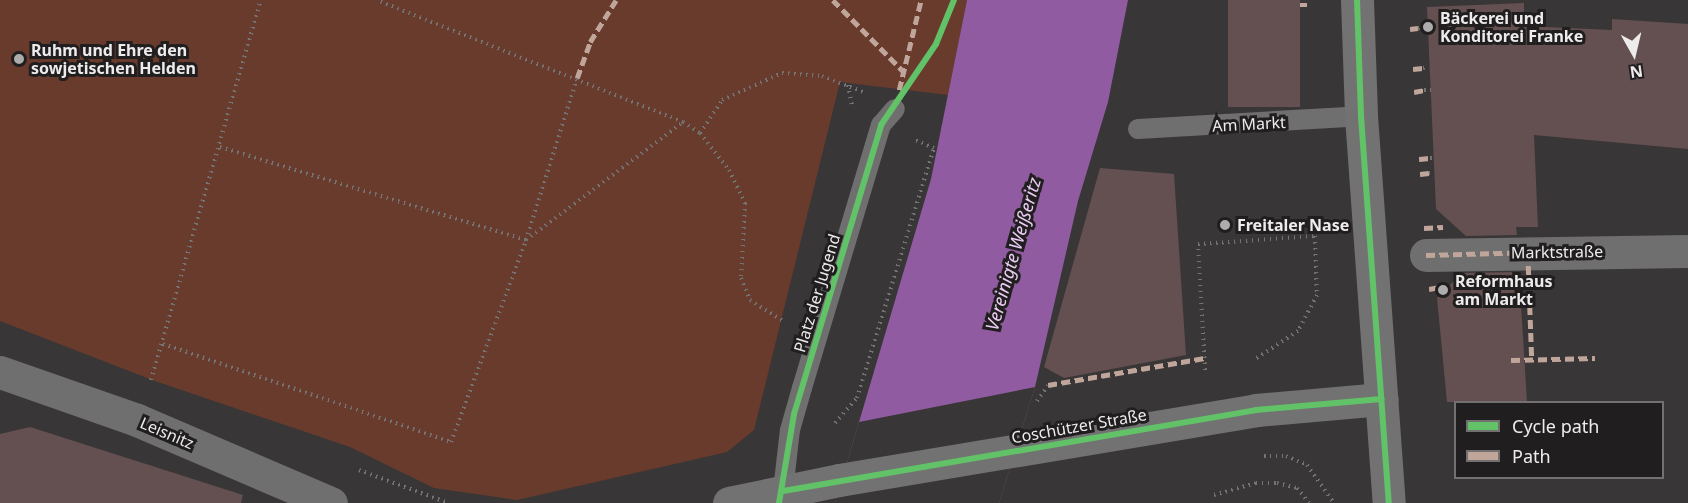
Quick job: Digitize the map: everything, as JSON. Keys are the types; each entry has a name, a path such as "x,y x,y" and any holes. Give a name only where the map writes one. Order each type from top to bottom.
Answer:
{"street":[{"path":"1357,0 1360,116 1389,503"},
{"name":"Marktstraße","path":"1426,255 1688,251"},
{"name":"Leisnitz","path":"0,372 137,420 331,503"},
{"name":"Coschützer Straße","path":"729,503 781,497 839,480 1256,410 1382,399"}],"lane":[{"name":"Platz der Jugend","path":"781,497 790,430 881,125 895,109"},
{"name":"Am Markt","path":"1138,129 1360,116"}],"path":[{"path":"137,420 163,344 261,0"},
{"path":"376,0 577,78 683,122 700,133 729,170 745,203 741,278 750,300 816,342"},
{"path":"1418,28 1428,27"},
{"path":"1423,68 1430,67"},
{"path":"700,133 722,100 782,73 822,76 895,109"},
{"path":"163,344 451,442 526,240 577,78"},
{"path":"1424,90 1431,90"},
{"path":"526,240 683,122"},
{"path":"835,423 857,398 934,148 881,125"},
{"path":"220,147 526,240"},
{"path":"1205,370 1198,244 1315,236 1317,295 1298,331 1255,359"},
{"path":"1036,401 1048,385"},
{"path":"1264,456 1286,456 1307,465 1334,503"},
{"path":"348,466 448,503"},
{"path":"1214,495 1256,483 1277,483 1297,488 1309,503"}],"shaded area":[{"path":"0,0 967,0 948,95 840,82 754,430 727,452 517,500 434,488 350,447 155,381 0,321"}],"water":[{"name":"Vereinigte Weißeritz","path":"967,0 1128,0 1108,102 1078,201 1035,387 999,503 835,503 931,179"}],"pier":[{"path":"1035,387 999,503 835,503 859,422"}],"building":[{"path":"1228,0 1300,0 1300,107 1228,107"},
{"path":"1524,3 1524,26 1612,30 1612,19 1688,24 1688,149 1534,135 1538,227 1516,227 1517,235 1466,236 1436,209 1427,7"},
{"path":"1100,168 1174,174 1186,355 1064,378 1044,367"},
{"path":"1519,272 1527,401 1447,402 1437,298 1462,273"},
{"path":"30,427 243,495 241,503 0,503 0,434"}],"marked path":[{"path":"577,78 590,42 616,0"},
{"path":"833,0 904,72"},
{"path":"899,90 921,0"},
{"path":"1300,5 1307,5"},
{"path":"1410,29 1418,28"},
{"path":"1413,69 1423,68"},
{"path":"1414,92 1424,90"},
{"path":"1419,159 1430,158"},
{"path":"1420,174 1429,173"},
{"path":"1424,228 1443,227"},
{"path":"1528,252 1532,359"},
{"path":"1426,255 1534,252"},
{"path":"1429,289 1440,287"},
{"path":"1048,385 1205,358"},
{"path":"1511,360 1595,358"}],"cycle path":[{"path":"779,503 794,414 881,125 936,44 954,0"},
{"path":"1357,0 1361,116 1389,503"},
{"path":"783,491 1256,410 1382,399"}],"place":[{"name":"Bäckerei und Konditorei Franke","path":"1428,27"},
{"name":"Ruhm und Ehre den sowjetischen Helden","path":"19,59"},
{"name":"Freitaler Nase","path":"1225,225"},
{"name":"Reformhaus am Markt","path":"1443,290"}]}
